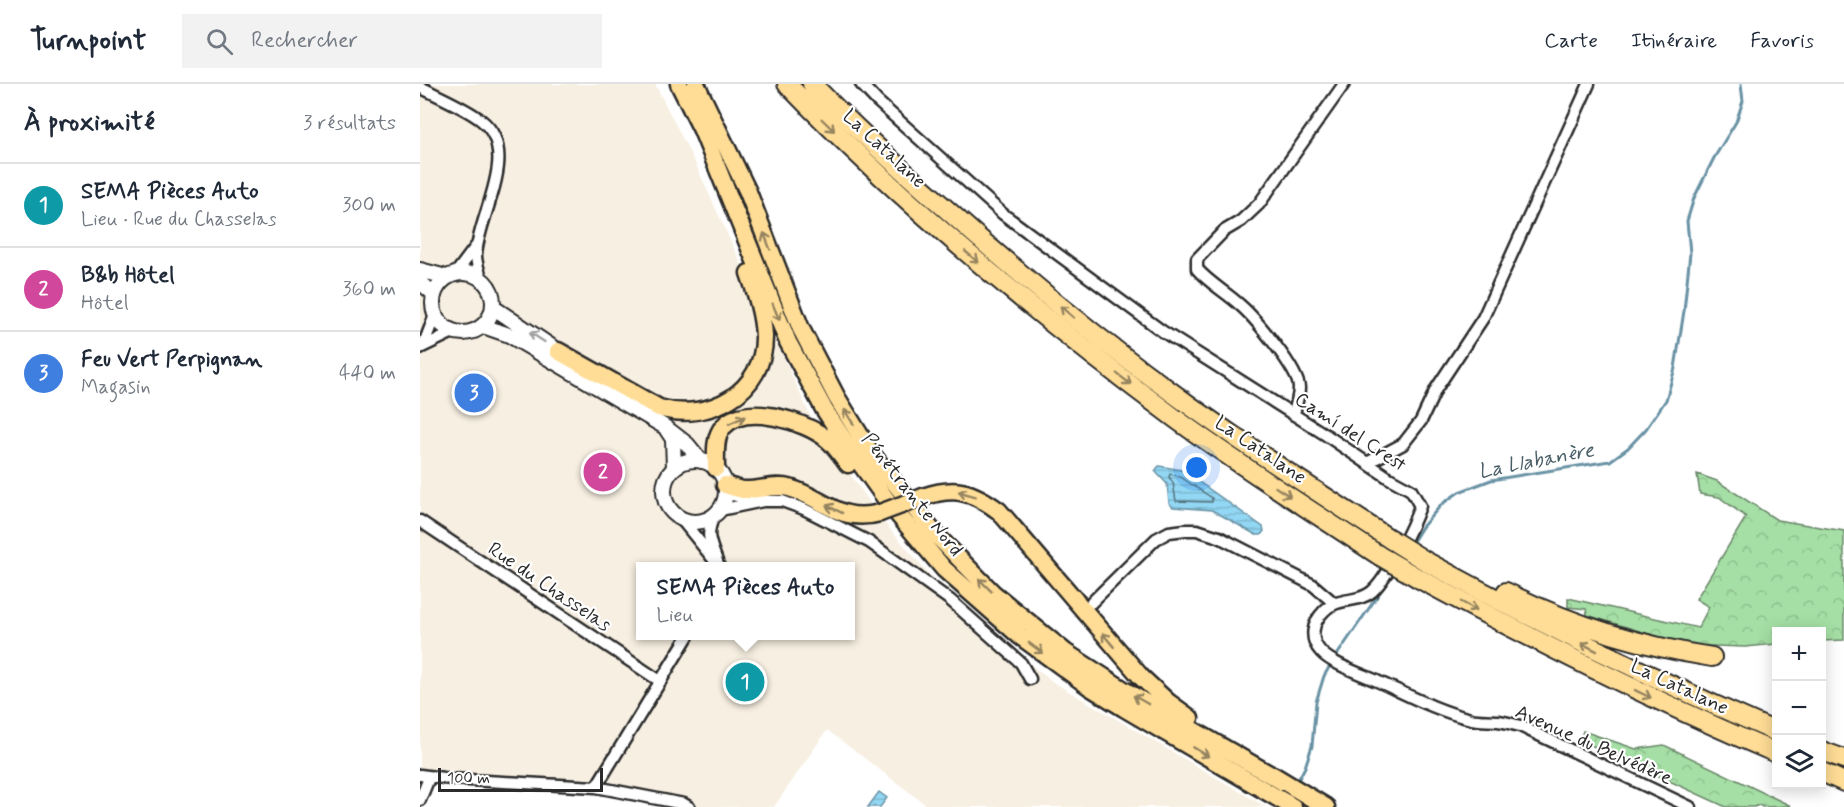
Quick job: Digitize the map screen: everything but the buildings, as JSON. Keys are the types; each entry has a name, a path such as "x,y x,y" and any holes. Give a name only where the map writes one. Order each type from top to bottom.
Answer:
{"highway":[{"name":"La Catalane","path":"786,84 886,182 959,246 1066,334 1177,419 1270,484 1380,556 1418,578 1608,676 1701,721 1772,751"},
{"name":"La Catalane","path":"812,84 899,168 1078,322 1188,404 1281,468 1508,606 1620,663 1772,730"},
{"path":"558,351 623,389 659,408 673,412 691,413 722,405 748,383 756,370 764,338 757,297 686,86"},
{"name":"Pénétrante Nord","path":"686,86 788,342 824,409 848,446 891,506 944,569 1020,636 1090,687 1278,789"},
{"name":"Pénétrante Nord","path":"686,86 748,192 801,329 837,398 871,453 934,533 994,594 1065,652 1278,789"},
{"path":"716,468 717,444 722,428 738,417 755,414 774,417 814,430 828,439 882,505 944,569"},
{"path":"726,489 745,490 768,487 791,489 843,514 866,517 939,492 953,490 974,495 999,512 1118,652 1168,702 1278,789 1298,801 1326,807"},
{"path":"1429,557 1575,622 1624,637 1712,657"},
{"path":"1826,753 1844,759"},
{"path":"1826,773 1844,781"}],"main road":[{"path":"420,270 451,275 473,274 481,278 492,291 494,308 490,318 483,326 469,333 453,332 435,315 434,294 439,285 451,275"},
{"path":"420,282 434,294"},
{"path":"494,308 558,351 564,362 574,372"},
{"path":"483,326 509,335 664,427 687,444 701,461"},
{"path":"664,427 673,439 674,468"},
{"path":"691,460 701,461 716,468 726,489 717,513 699,523 682,520 674,515 667,507 664,486 667,476 674,468 691,460"}],"street":[{"name":"Camí del Crest","path":"861,84 1003,214 1081,272 1162,331 1410,490 1420,506 1414,523 1383,578 1370,594 1334,603"},
{"path":"1294,415 1299,387 1295,374 1256,321 1240,304 1203,277 1197,269 1197,259 1224,231 1241,221 1259,204 1344,84"},
{"path":"1367,463 1403,444 1421,420 1436,389 1483,318 1589,84"},
{"path":"420,87 480,119 495,140 499,154 497,172 476,254 481,278"},
{"path":"451,275 479,242"},
{"path":"421,347 435,315"},
{"path":"421,347 453,332"},
{"path":"726,489 762,501"},
{"path":"717,562 708,536 709,527 717,513 762,501 782,501 804,509 869,542 925,581 1021,663 1030,679"},
{"name":"Rue du Chasselas","path":"420,520 660,681"},
{"path":"682,520 715,562"},
{"path":"1091,603 1156,539 1169,532 1197,530 1219,537 1313,585 1334,603"},
{"name":"Avenue du Belvédère","path":"1334,603 1324,611 1313,630 1314,640 1323,654 1348,668 1446,712 1473,720 1500,721 1520,726 1690,807"},
{"path":"596,787 686,640"},
{"path":"420,800 424,776 596,787 684,806"}],"shaded area":[{"path":"420,84 655,84 695,163 813,422 883,521 929,574 995,637 1053,682 1266,807 929,807 827,730 774,807 688,807 677,801 420,771"}],"green space":[{"path":"1697,474 1717,481 1777,520 1844,531 1844,640 1826,641 1826,627 1772,627 1772,644 1745,647 1685,645 1587,615 1586,609 1568,607 1568,598 1698,628 1709,607 1696,599 1746,517 1719,497 1700,494"},
{"path":"1583,731 1636,749 1664,745 1791,806 1726,807 1580,740"}],"water":[{"path":"1159,466 1182,470 1263,527 1264,531 1261,535 1256,535 1212,510 1173,507 1169,503 1167,484 1155,471"},
{"path":"879,792 887,798 880,807 868,807"}],"waterway":[{"name":"La Llabanère","path":"1412,543 1422,527 1442,504 1459,492 1491,480 1610,461 1628,448 1646,429 1666,400 1675,368 1690,253 1687,221 1694,198 1714,158 1736,122 1743,101 1741,84"},
{"name":"La Llabanère","path":"1335,658 1387,582"},
{"name":"La Llabanère","path":"1297,782 1312,746 1316,702 1324,676 1331,664"}],"place":[{"name":"Feu Vert Perpignan","path":"474,393"},
{"name":"B&b Hôtel","path":"603,472"},
{"name":"SEMA Pièces Auto","path":"745,682"}]}
